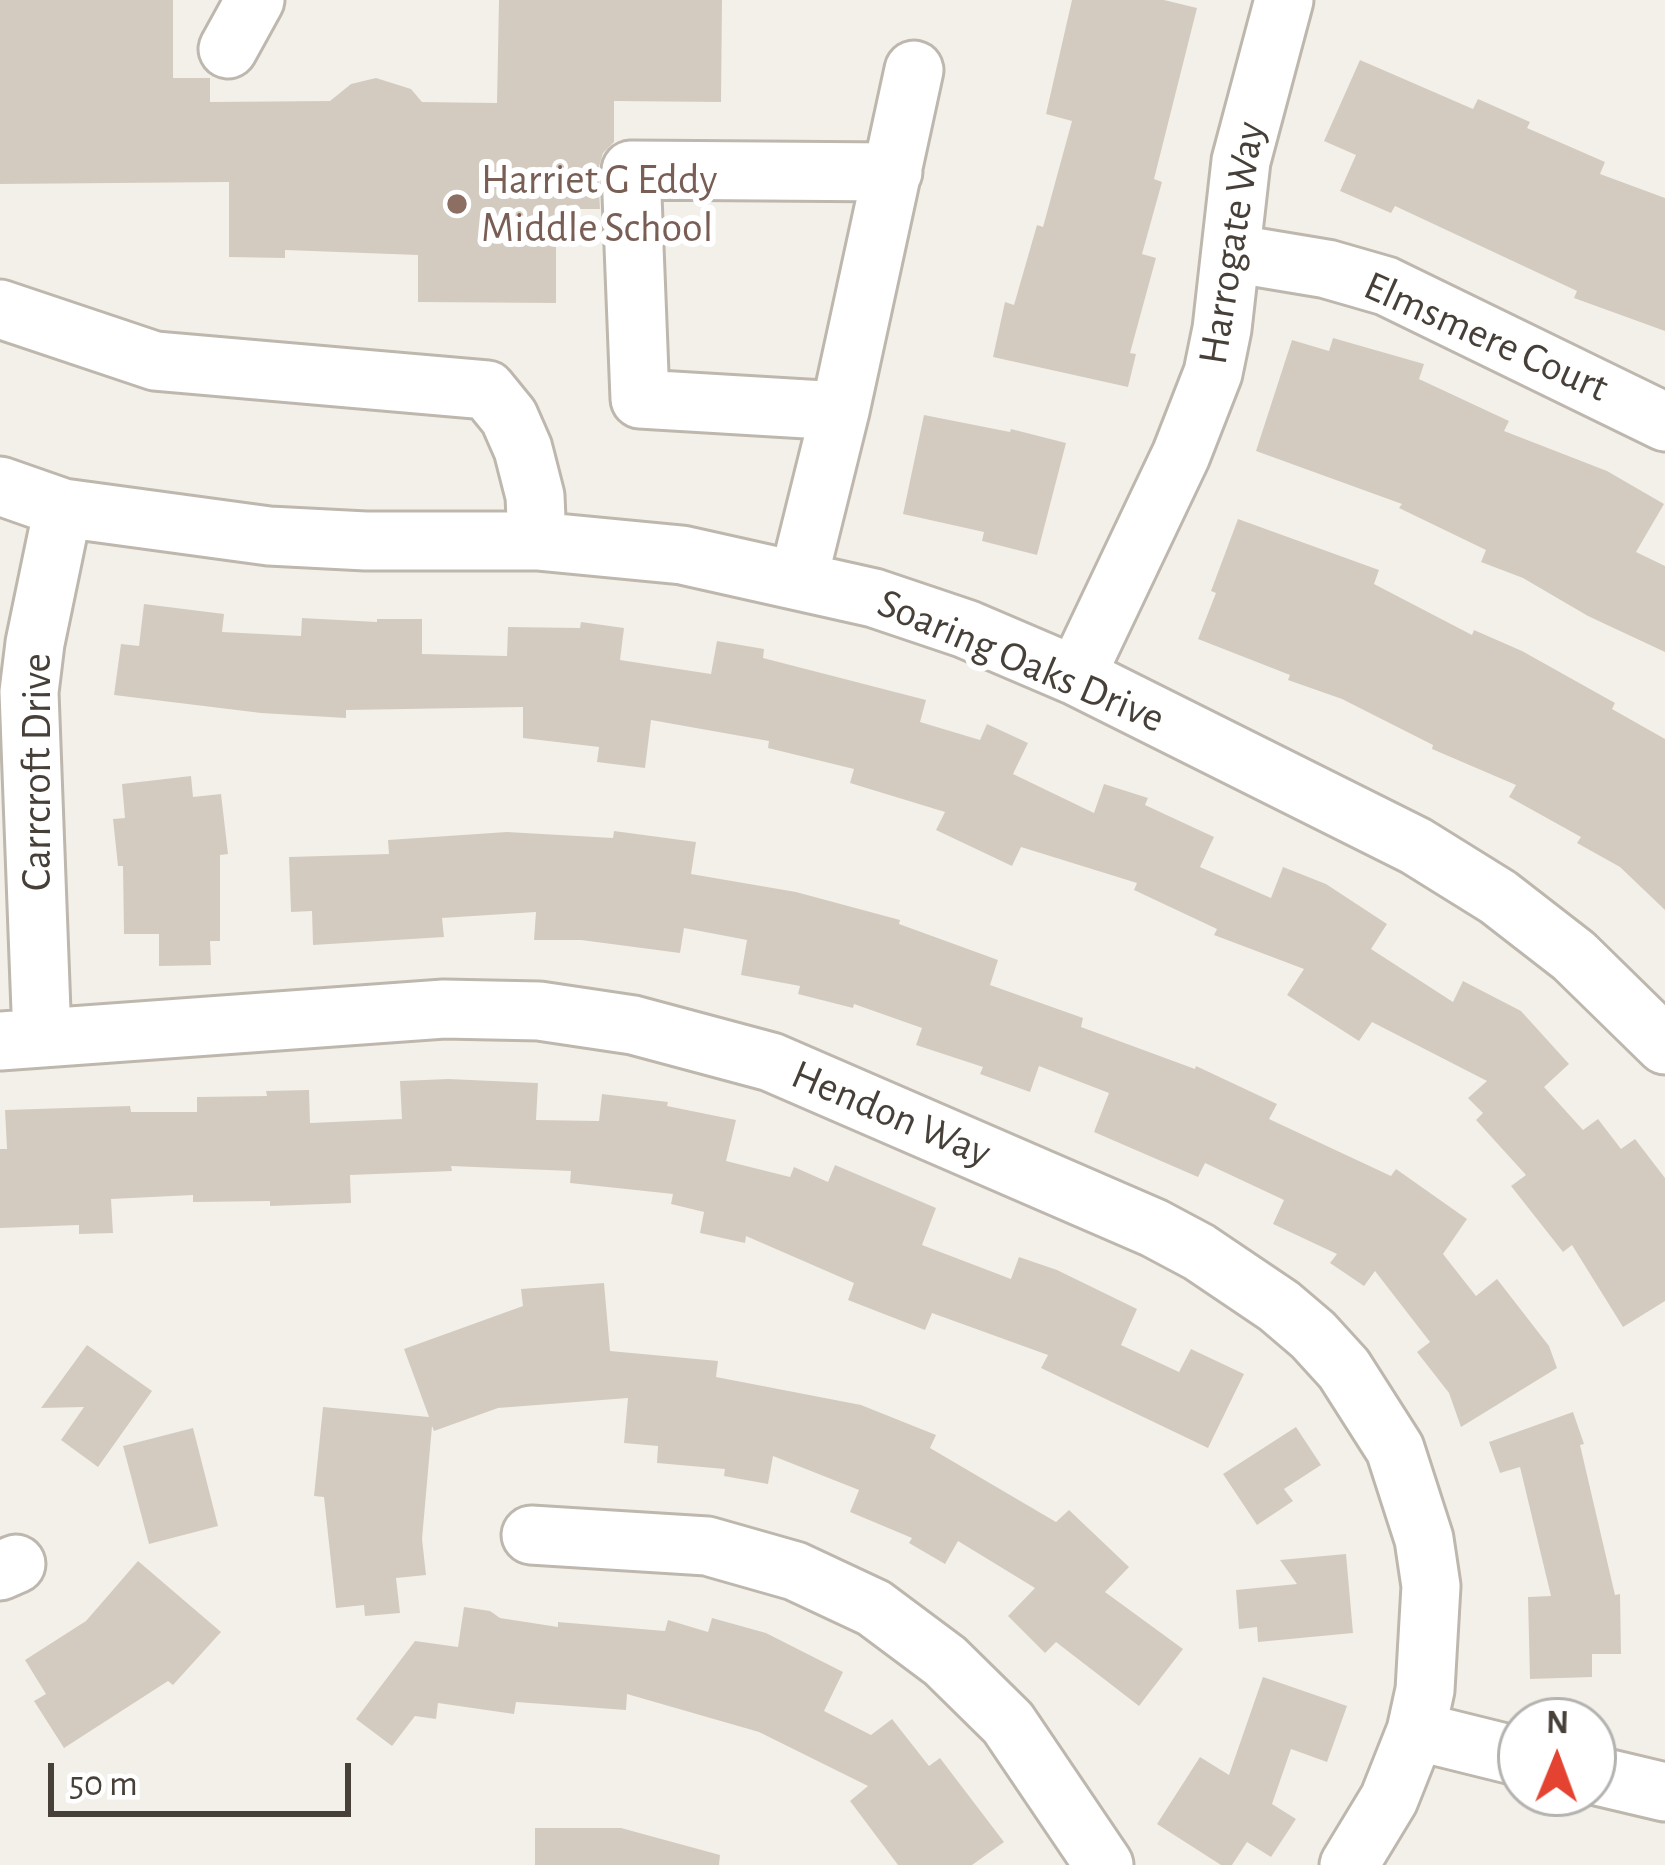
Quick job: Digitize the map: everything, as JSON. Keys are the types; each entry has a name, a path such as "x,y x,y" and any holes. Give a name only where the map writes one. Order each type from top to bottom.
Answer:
{"street":[{"name":"Harrogate Way","path":"1076,676 1198,415 1222,329 1241,161 1284,0"},
{"path":"799,580 914,70"},
{"path":"840,411 640,399 631,170 893,172"},
{"name":"Elmsmere Court","path":"1231,253 1328,269 1386,286 1665,422"},
{"path":"0,309 154,361 488,390 523,449 535,496 537,541"},
{"name":"Soaring Oaks Drive","path":"0,486 63,508 269,536 537,541 682,555 874,598 966,629 1076,676 1416,846 1498,897 1574,956 1665,1045"},
{"name":"Carrcroft Drive","path":"21,1039 29,692 63,508"},
{"name":"Hendon Way","path":"21,1039 444,1009 539,1012 633,1024 771,1062 1154,1228 1240,1277 1313,1335 1358,1389 1395,1450 1418,1516 1431,1586 1425,1690 1416,1731 1390,1798 1349,1865"},
{"path":"531,1535 707,1546 795,1570 874,1608 946,1660 993,1707 1035,1759 1082,1838 1104,1865"},
{"path":"1416,1731 1497,1751"},
{"path":"1617,1780 1665,1792"}],"building":[{"path":"0,0 173,0 173,78 210,78 210,102 330,101 351,84 376,78 411,89 422,102 497,103 499,0 722,0 721,102 614,101 614,142 603,153 598,170 600,209 556,209 556,303 418,302 418,255 285,250 285,258 229,257 229,182 0,184"},
{"path":"1072,0 1164,0 1197,8 1154,179 1162,182 1142,254 1156,258 1130,353 1136,354 1128,387 993,357 1005,302 1014,305 1037,225 1043,227 1072,121 1046,114"},
{"path":"1360,60 1473,109 1478,99 1530,122 1527,128 1605,162 1600,174 1665,198 1665,331 1574,298 1577,291 1395,206 1391,213 1340,191 1356,155 1324,141"},
{"path":"1333,338 1424,364 1419,379 1509,421 1504,431 1607,471 1664,504 1636,552 1665,566 1665,652 1588,616 1523,578 1481,562 1486,550 1399,508 1402,504 1256,451 1292,340 1329,351"},
{"path":"924,415 1066,443 1037,555 982,541 984,532 903,514"},
{"path":"1238,519 1379,570 1374,584 1472,635 1474,630 1522,651 1615,703 1612,709 1665,739 1665,910 1620,867 1577,843 1581,837 1509,797 1516,785 1432,749 1433,745 1342,699 1288,680 1290,675 1198,639"},
{"path":"144,604 224,614 222,632 301,636 302,618 422,619 422,654 507,656 508,627 580,628 581,622 624,628 620,660 711,674 717,641 764,649 763,658 926,700 920,722 980,740 987,724 1028,743 1013,774 1094,813 1104,784 1148,798 1145,805 1214,837 1200,867 1271,898 1283,867 1326,884 1387,924 1371,949 1453,1002 1463,981 1521,1011 1569,1064 1544,1087 1583,1130 1598,1119 1621,1149 1635,1139 1665,1178 1665,1301 1623,1327 1572,1245 1563,1252 1511,1186 1526,1175 1476,1120 1483,1113 1468,1098 1487,1081 1372,1022 1359,1041 1287,995 1304,969 1214,935 1217,929 1134,890 1137,883 1021,847 1012,866 936,830 945,812 850,783 854,769 768,748 769,741 651,720 645,768 597,762 599,747 523,738 523,707 346,710 346,718 114,695 121,644 139,646"},
{"path":"191,776 193,797 221,794 228,854 220,855 220,941 210,941 211,965 159,966 159,934 124,934 123,866 118,866 113,819 125,818 122,784"},
{"path":"614,831 696,842 691,874 796,892 900,920 899,924 998,960 990,985 1083,1018 1081,1027 1196,1066 1277,1104 1269,1119 1391,1176 1396,1169 1467,1219 1443,1254 1476,1296 1497,1279 1549,1346 1557,1368 1461,1427 1449,1393 1417,1352 1430,1342 1375,1271 1364,1286 1330,1263 1337,1254 1273,1224 1284,1200 1205,1163 1198,1177 1094,1132 1109,1093 1039,1066 1030,1092 980,1074 983,1067 916,1045 922,1028 854,1004 853,1008 798,994 800,986 741,975 747,940 684,928 680,953 581,940 534,940 536,912 442,918 444,937 313,945 312,911 291,912 289,857 389,854 388,840 507,832 613,838"},
{"path":"400,1081 538,1083 536,1120 599,1121 602,1094 668,1102 667,1106 736,1120 726,1161 790,1177 794,1167 828,1182 835,1165 936,1208 922,1245 1011,1279 1019,1257 1057,1270 1137,1309 1121,1345 1179,1372 1191,1349 1244,1374 1208,1448 1041,1368 1048,1355 932,1313 925,1330 848,1300 854,1283 746,1236 745,1243 700,1233 704,1212 671,1204 673,1194 570,1183 571,1171 451,1166 452,1171 350,1175 351,1203 270,1206 270,1201 193,1202 193,1195 111,1199 113,1233 79,1234 79,1225 0,1228 0,1149 7,1149 5,1110 130,1106 131,1112 197,1112 197,1097 309,1090 310,1123 402,1119"},
{"path":"604,1283 610,1351 718,1361 716,1377 861,1405 936,1435 930,1448 1056,1522 1069,1510 1129,1567 1105,1592 1183,1649 1139,1706 1056,1642 1045,1653 1008,1616 1035,1588 958,1541 945,1564 909,1543 912,1538 850,1512 859,1490 773,1456 768,1484 724,1476 725,1469 657,1463 658,1446 624,1443 628,1398 498,1408 434,1431 432,1426 422,1539 426,1575 396,1578 400,1613 365,1616 364,1605 336,1608 324,1497 314,1496 323,1407 429,1417 404,1349 523,1306 521,1289"},
{"path":"87,1345 152,1391 98,1467 61,1440 84,1407 41,1408"},
{"path":"1573,1412 1615,1595 1620,1594 1621,1654 1592,1654 1592,1677 1530,1679 1528,1597 1551,1596 1520,1467 1500,1473 1489,1442"},
{"path":"1296,1427 1321,1465 1284,1489 1293,1501 1257,1525 1223,1474"},
{"path":"193,1428 218,1526 149,1544 123,1446"},
{"path":"1346,1554 1353,1633 1258,1642 1257,1627 1239,1629 1236,1590 1297,1584 1280,1560"},
{"path":"138,1561 221,1632 173,1685 168,1681 64,1748 34,1701 46,1694 25,1660 86,1621"},
{"path":"464,1607 558,1627 558,1622 665,1631 668,1620 708,1632 712,1618 766,1633 843,1672 824,1711 871,1735 892,1719 929,1766 940,1758 1004,1842 972,1865 898,1865 850,1801 868,1786 759,1732 627,1694 626,1710 516,1702 514,1714 438,1703 436,1719 415,1716 392,1746 356,1719 415,1641 458,1647"},
{"path":"1263,1677 1347,1706 1327,1762 1291,1749 1272,1804 1296,1819 1271,1857 1247,1842 1232,1865 1221,1865 1157,1824 1200,1757 1229,1775"},
{"path":"535,1828 621,1828 720,1855 719,1865 535,1865"}],"place":[{"name":"Harriet G Eddy Middle School","path":"457,204"}]}
